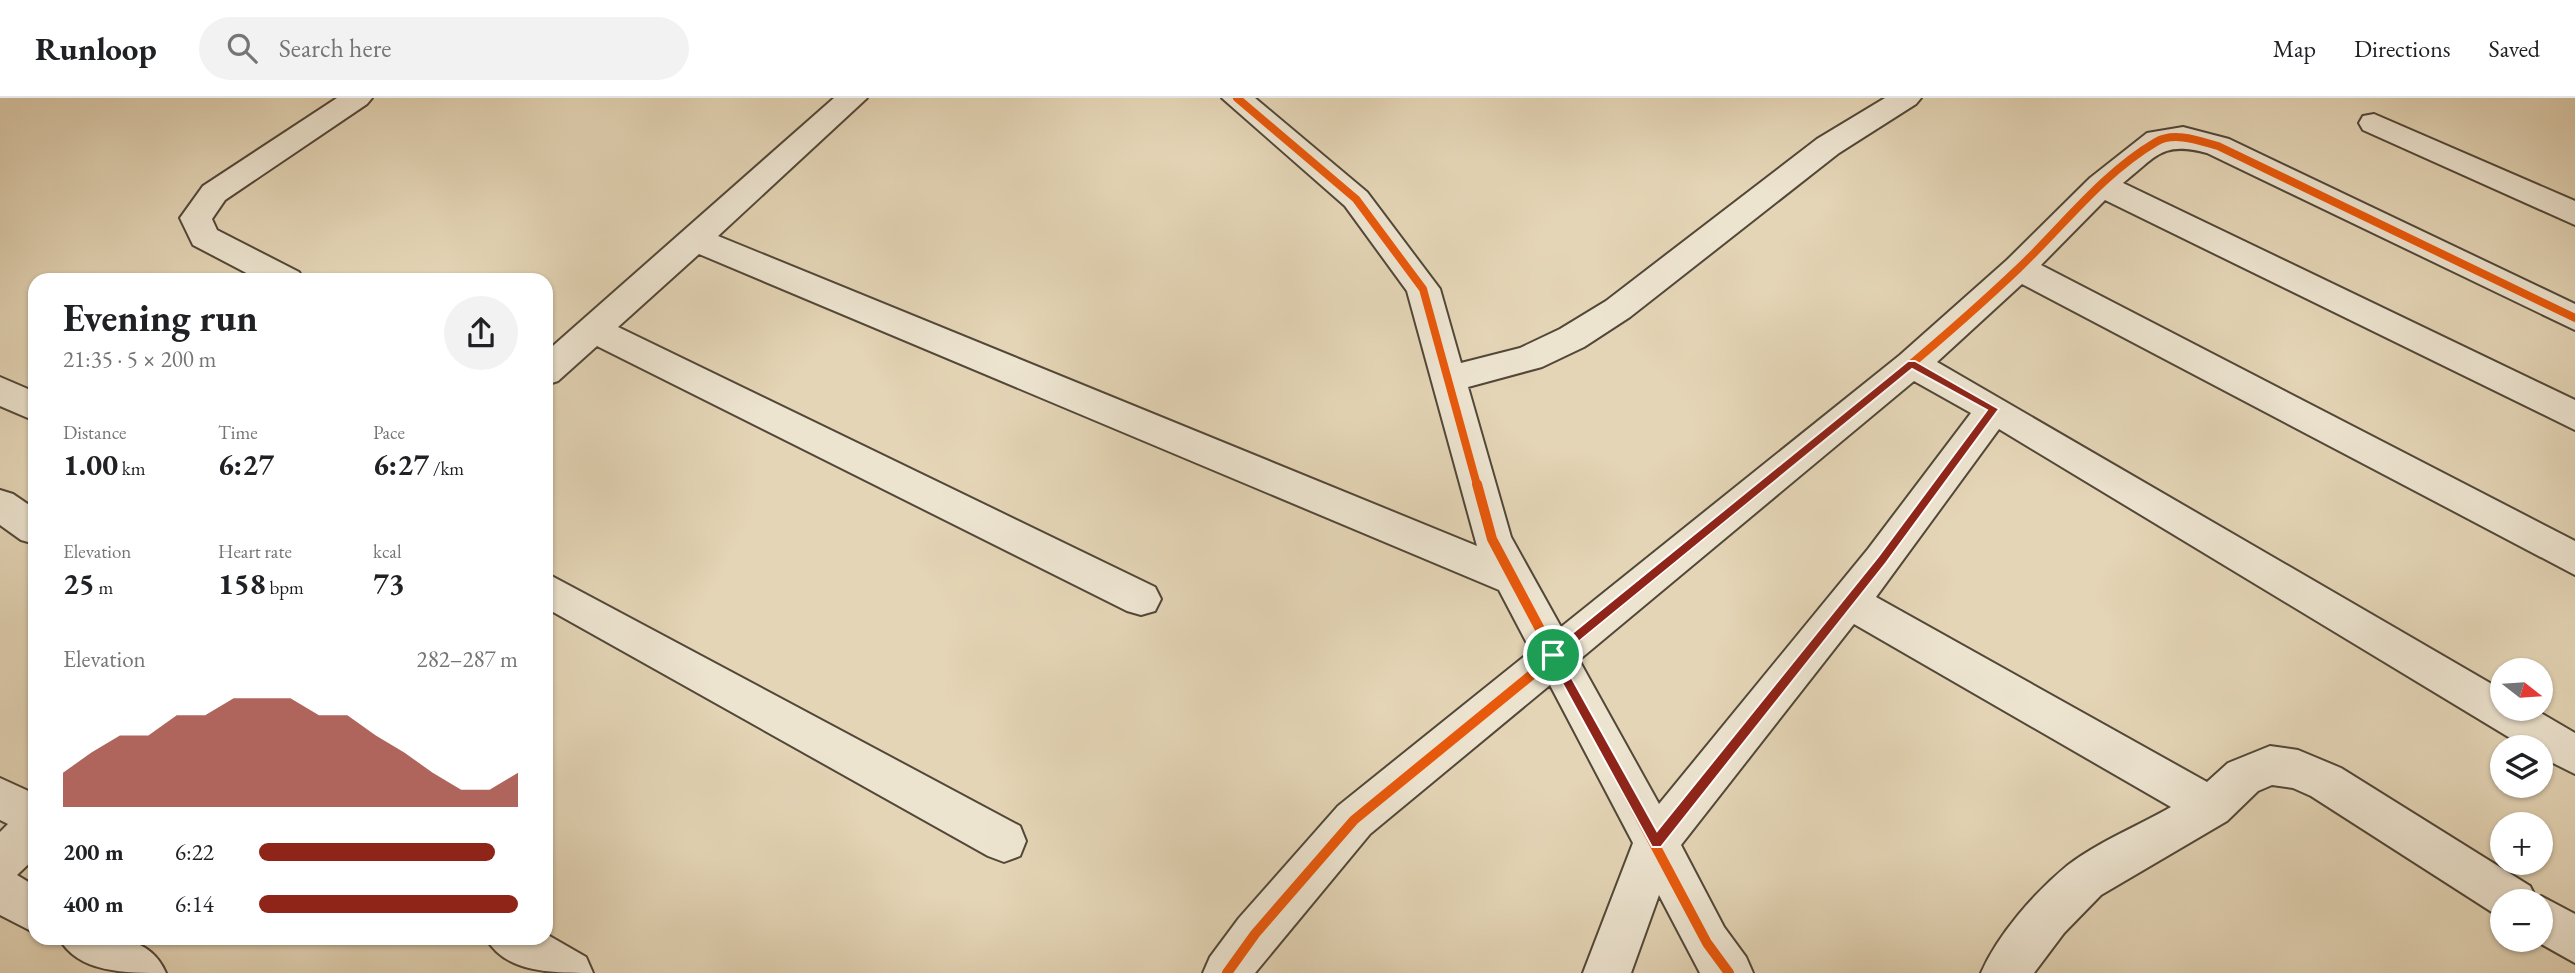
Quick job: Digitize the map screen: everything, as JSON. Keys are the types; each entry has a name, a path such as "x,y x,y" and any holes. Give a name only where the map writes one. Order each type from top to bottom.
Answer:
{"street":[{"path":"273,273 204,237 195,218 214,193 357,98"},
{"path":"553,366 852,98"},
{"path":"1237,98 1356,199 1423,289 1492,539 1656,842 1707,943 1729,973"},
{"path":"1447,379 1530,358 1572,338 1618,309 1828,146 1906,98"},
{"path":"2374,123 2575,214"},
{"path":"1227,973 1255,934 1354,820 1912,364 2019,268 2101,185 2158,140 2183,136 2218,146 2575,318"},
{"path":"2101,185 2575,416"},
{"path":"694,239 1512,578"},
{"path":"2019,268 2575,559"},
{"path":"593,330 1141,599"},
{"path":"1912,364 1994,409 2575,755"},
{"path":"0,390 28,404"},
{"path":"1607,973 1656,842 1849,601 1994,409"},
{"path":"0,505 28,524"},
{"path":"553,593 1004,841"},
{"path":"1849,601 2211,807"},
{"path":"2005,973 2048,917 2085,880 2211,807 2243,777 2270,765 2298,769 2326,782 2495,889"},
{"path":"0,798 28,812"},
{"path":"0,861 28,835"},
{"path":"0,890 28,907"},
{"path":"2553,926 2575,940"},
{"path":"94,945 142,973"},
{"path":"521,945 569,973"}],"cycle path":[{"path":"1237,98 1356,199 1423,289 1492,539 1656,842 1707,943 1729,973"},
{"path":"1227,973 1255,934 1354,820 1912,364 2019,268 2101,185 2158,140 2183,137 2218,146 2575,318"}],"route":[{"path":"1912,364 1994,409 1882,560 1656,842 1553,655 1912,364"}]}
